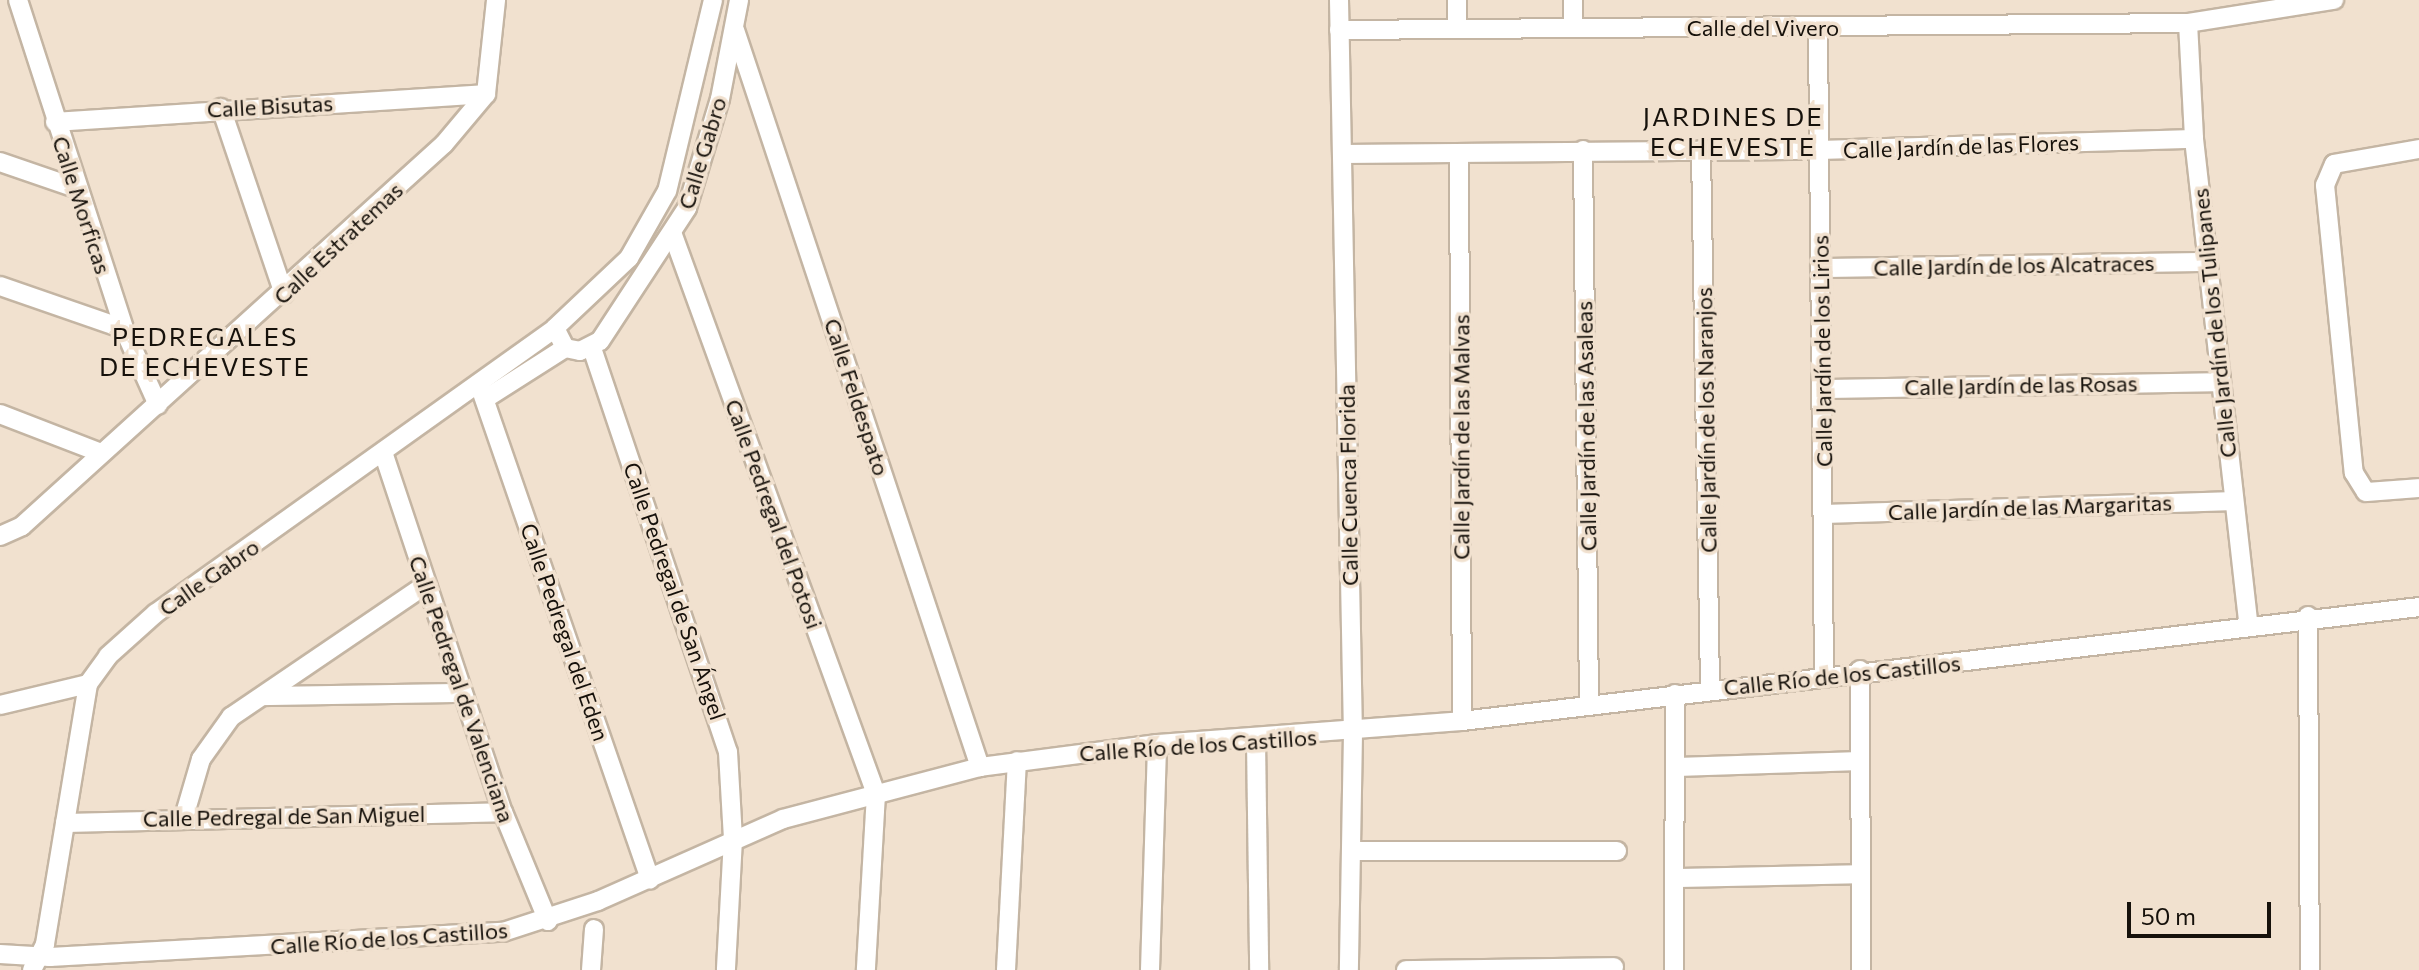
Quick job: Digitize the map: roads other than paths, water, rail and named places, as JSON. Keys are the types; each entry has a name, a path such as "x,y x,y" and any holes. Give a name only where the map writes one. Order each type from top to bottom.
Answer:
{"street":[{"name":"Calle Morficas","path":"18,0 76,188 124,329 158,405"},
{"path":"486,94 496,0"},
{"name":"Calle Gabro","path":"482,393 612,277 650,229 679,156 713,0"},
{"name":"Calle Gabro","path":"592,348 622,314 673,235 700,170 739,0"},
{"name":"Calle Cuenca Florida","path":"1339,0 1353,733 1349,970"},
{"path":"1457,0 1457,27"},
{"path":"1573,0 1573,28"},
{"name":"Calle del Vivero","path":"1339,30 2188,23 2334,0"},
{"name":"Calle Jardín de los Tulipanes","path":"2188,23 2194,139 2248,623"},
{"name":"Calle Feldespato","path":"734,27 980,767"},
{"name":"Calle Jardín de los Lirios","path":"1818,28 1825,514 1824,674"},
{"name":"Calle Bisutas","path":"55,122 221,108 486,94"},
{"name":"Calle Estratemas","path":"0,536 22,526 284,294 427,162 486,94"},
{"path":"221,108 284,294"},
{"name":"Calle Jardín de las Flores","path":"1343,154 1819,150 2194,139"},
{"path":"2419,149 2334,164 2325,185 2354,473 2366,492 2419,488"},
{"name":"Calle Jardín de las Asaleas","path":"1583,150 1589,702"},
{"name":"Calle Jardín de los Naranjos","path":"1701,150 1710,689"},
{"name":"Calle Jardín de las Malvas","path":"1459,154 1462,721"},
{"path":"0,162 76,188"},
{"name":"Calle Pedregal del Potosi","path":"673,235 876,794"},
{"name":"Calle Jardín de los Alcatraces","path":"1820,268 2207,262"},
{"path":"0,286 124,329"},
{"path":"555,328 565,348 592,348"},
{"name":"Calle Gabro","path":"43,959 88,684 108,656 156,613 384,455 482,393 565,348"},
{"name":"Calle Pedregal de San Ángel","path":"592,348 716,708 728,752 733,839 726,970"},
{"name":"Calle Jardín de las Rosas","path":"1823,389 2219,382"},
{"name":"Calle Pedregal del Eden","path":"482,393 650,879"},
{"path":"0,414 101,453"},
{"name":"Calle Pedregal de Valenciana","path":"384,455 461,693 503,812 548,921"},
{"name":"Calle Jardín de las Margaritas","path":"1825,514 2234,501"},
{"path":"184,817 212,735 424,586"},
{"name":"Calle Río de los Castillos","path":"0,954 43,959 461,937 548,921 650,879 733,839 876,794 980,767 1157,744 1256,741 1462,721 1589,702 1824,674 2031,655 2248,623 2419,607"},
{"path":"2308,616 2310,970"},
{"path":"1860,670 1861,970"},
{"path":"0,705 88,684"},
{"path":"264,696 461,693"},
{"path":"1674,970 1678,767 1675,694"},
{"path":"1256,741 1259,970"},
{"path":"1150,970 1157,744"},
{"path":"1006,970 1017,761"},
{"path":"1678,767 1859,761"},
{"path":"866,970 876,794"},
{"name":"Calle Pedregal de San Miguel","path":"65,823 184,817 503,812"},
{"path":"1353,851 1617,851"},
{"path":"1676,878 1860,874"},
{"path":"591,970 594,929"},
{"path":"1406,970 1603,968"}],"district":[{"name":"JARDINES DE ECHEVESTE","path":"1733,131"},
{"name":"PEDREGALES DE ECHEVESTE","path":"205,351"}]}
